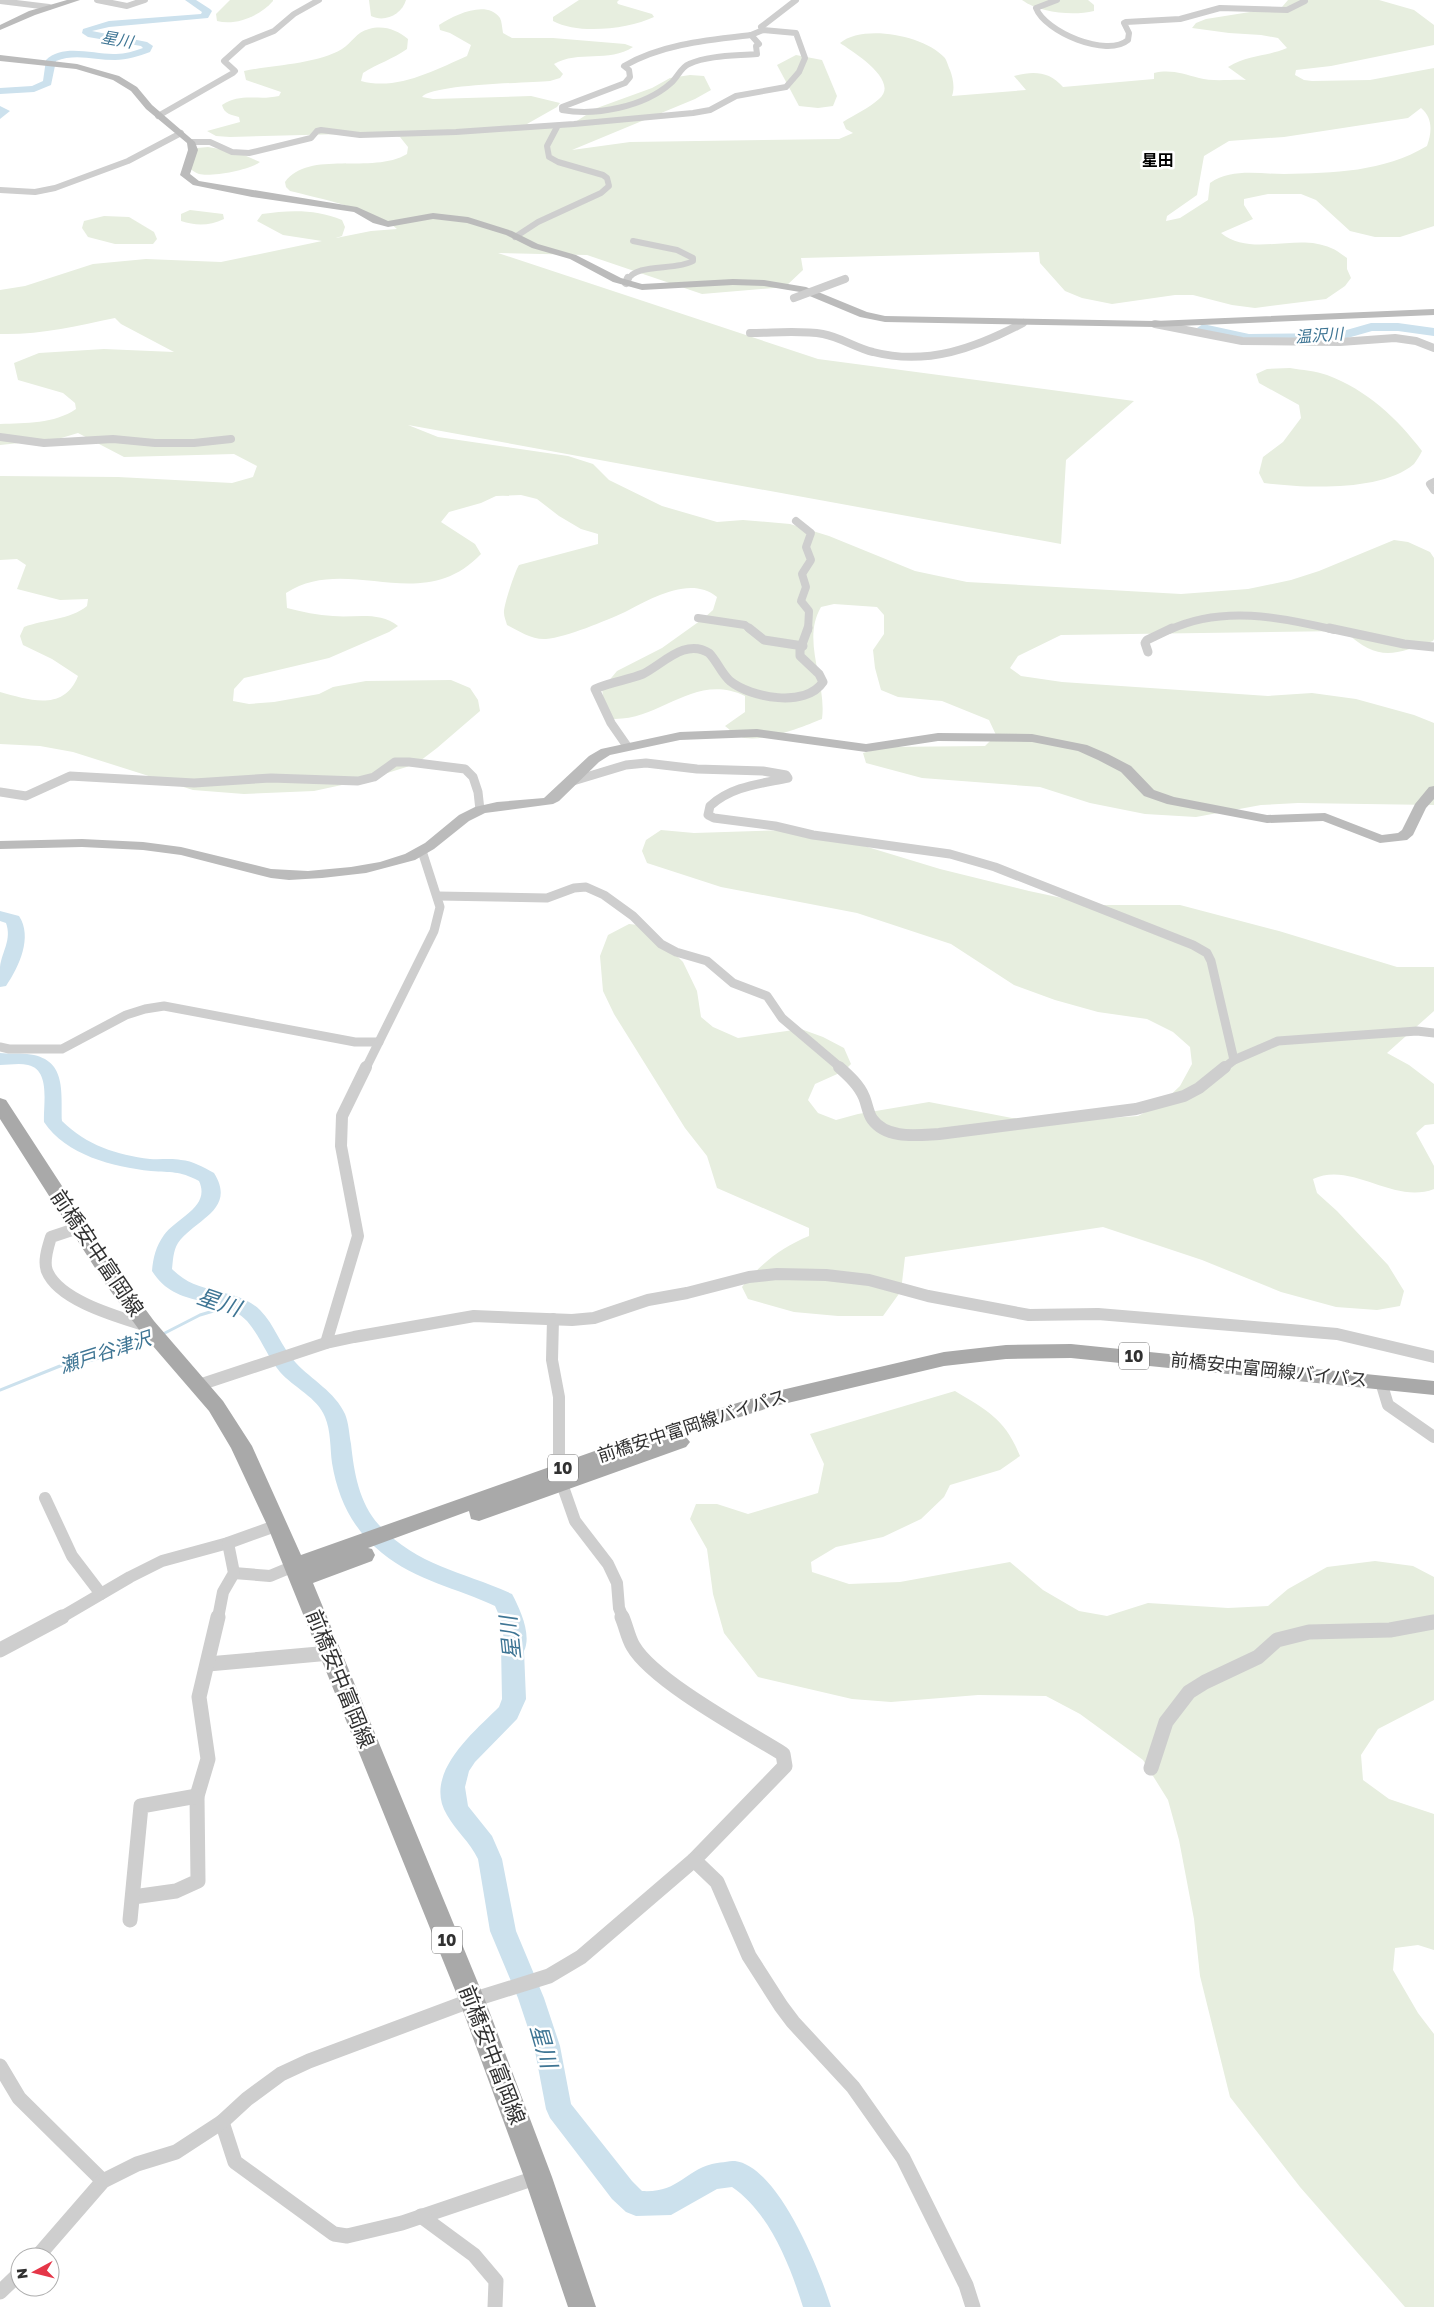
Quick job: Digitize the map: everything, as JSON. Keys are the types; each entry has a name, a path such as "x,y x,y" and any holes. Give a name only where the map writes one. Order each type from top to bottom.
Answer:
{"main road":[{"name":"前橋安中富岡線","path":"0,1104 78,1228 147,1326 199,1385 229,1425 278,1526 472,2000 538,2177 582,2307"},
{"name":"前橋安中富岡線バイパス","path":"297,1572 560,1477 836,1382 952,1358 1034,1351 1070,1351 1154,1358 1434,1388"}],"street":[{"path":"0,28 12,21 49,7 76,0"},
{"path":"97,0 126,7 133,7 145,0"},
{"path":"158,116 234,73 224,61 239,46 274,31 294,14 319,0"},
{"path":"763,30 762,28 765,24 796,0"},
{"path":"1057,0 1036,8 1037,16 1045,24 1072,36 1110,47 1120,46 1128,40 1129,33 1124,23 1126,22 1180,19 1220,8 1287,10 1305,1"},
{"path":"0,1 49,7"},
{"path":"191,142 215,143 232,152 249,153 311,138 315,136 317,131 321,130 362,136 556,127 692,113 715,108 738,96 787,87 795,80 805,58 796,33 763,30 751,35 703,40 643,55 624,66 629,70 630,77 625,83 562,107 562,110 610,109 632,106 670,84 687,64 721,57 757,54 756,46 759,44 751,35"},
{"path":"0,58 77,67 116,78 134,89 158,116 191,142 193,150 185,175 196,183 252,194 357,210 376,221 388,224 433,216 449,216 486,224 535,246 573,258 626,283 655,287 708,283 764,283 802,289 864,315 885,319 1154,324 1434,312"},
{"path":"515,237 538,222 601,193 609,186 607,178 603,175 558,162 549,157 547,146 556,127"},
{"path":"0,190 36,192 55,188 128,161 182,134"},
{"path":"626,283 628,276 635,271 682,266 693,261 692,258 677,250 633,241"},
{"path":"794,298 846,279"},
{"path":"750,333 820,333 872,352 921,357 968,350 990,341 1023,323"},
{"path":"1154,324 1242,341 1340,342 1395,338 1416,341 1434,348"},
{"path":"0,437 44,443 113,439 155,443 231,439"},
{"path":"1434,482 1430,484 1434,490"},
{"path":"627,746 611,723 595,689 643,674 680,651 701,648 709,652 725,676 756,694 771,698 806,696 812,694 823,682 811,666 802,660 800,650 808,632 809,611 801,601 806,588 802,574 811,560 806,552 806,544 810,533 796,521"},
{"path":"1148,652 1145,643 1147,640 1174,628 1198,619 1240,614 1275,617 1386,640 1434,647"},
{"path":"698,618 745,625 764,640 803,646"},
{"path":"0,845 124,845 164,848 257,871 305,876 393,863 422,851 461,819 480,810 548,801 594,759 606,752 680,736 727,734 757,733 866,748 938,737 1032,738 1082,748 1103,757 1126,769 1149,793 1172,801 1201,804 1268,819 1325,817 1380,839 1402,837 1408,832 1420,807 1434,790"},
{"path":"0,792 26,796 70,776 194,784 263,778 358,781 374,777 395,762 409,762 466,769 473,778 478,792 480,810"},
{"path":"572,781 626,765 646,763 697,769 763,771 786,775 788,778 752,785 730,792 710,806 708,815 714,818 775,826 813,835 900,845 950,854 995,867 1193,945 1206,953 1214,968 1228,1045 1234,1060"},
{"path":"326,1343 358,1236 358,1220 340,1147 342,1116 434,931 440,907 422,851"},
{"path":"438,896 547,898 574,888 586,887 604,895 633,916 661,944 676,952 707,962 733,983 766,996 788,1023 852,1078 863,1095 872,1118 878,1125 890,1132 907,1136 939,1134 1136,1109 1161,1103 1199,1088 1234,1060 1266,1044 1285,1040 1417,1031 1434,1033"},
{"path":"0,1047 9,1049 62,1050 69,1048 101,1028 143,1007 164,1006 355,1042 379,1042"},
{"path":"78,1228 51,1237 45,1262 47,1272 71,1296 89,1306 147,1326"},
{"path":"199,1385 326,1343 457,1318 480,1316 572,1320 594,1318 648,1300 687,1293 749,1277 777,1274 826,1275 869,1280 928,1296 1029,1315 1098,1314 1336,1334 1408,1349 1434,1357"},
{"path":"46,2247 102,2181 137,2164 176,2152 222,2122 247,2099 282,2074 472,2000 549,1976 581,1957 694,1860 785,1766 783,1754 683,1691 647,1663 636,1651 619,1608 617,1583 608,1564 575,1521 560,1477 559,1397 552,1360 553,1319"},
{"path":"1381,1382 1388,1405 1434,1438"},
{"path":"45,1498 72,1556 101,1594"},
{"path":"0,1650 162,1561 228,1543 278,1526"},
{"path":"133,1897 176,1891 198,1881 197,1796 208,1759 199,1697 223,1592 234,1573 228,1543"},
{"path":"234,1573 270,1576 297,1572"},
{"path":"1151,1768 1166,1722 1189,1692 1258,1657 1277,1640 1309,1632 1390,1630 1434,1622"},
{"path":"208,1664 330,1653"},
{"path":"130,1920 141,1806 197,1796"},
{"path":"694,1860 717,1882 749,1956 781,2006 793,2022 852,2087 903,2158 934,2216 966,2285 974,2307"},
{"path":"0,2066 19,2098 102,2181"},
{"path":"222,2122 235,2162 334,2234 347,2236 421,2216 538,2177"},
{"path":"421,2216 474,2255 496,2281 495,2307"},
{"path":"0,2292 10,2283"}],"green space":[{"path":"230,0 273,1 255,15 240,21 217,21 216,14"},
{"path":"369,0 406,0 401,9 392,16 376,18 371,16"},
{"path":"579,0 619,0 618,4 652,14 654,17 631,25 604,29 576,28 553,21 553,17"},
{"path":"1022,0 1088,0 1094,5 1094,11 1067,13 1047,11"},
{"path":"1288,0 1379,0 1414,10 1434,25 1434,45 1331,66 1296,70 1295,75 1304,80 1312,81 1370,80 1434,68 1434,226 1400,237 1375,237 1350,231 1316,200 1301,194 1268,194 1244,199 1244,205 1253,219 1221,233 1233,240 1246,244 1304,242 1318,244 1337,251 1347,258 1347,269 1351,278 1345,286 1326,299 1255,308 1232,305 1193,295 1175,295 1112,304 1082,298 1065,291 1040,263 1039,252 801,258 803,270 785,287 702,294 587,255 498,253 818,359 1134,401 1066,460 1061,544 408,425 438,437 568,456 593,464 609,480 662,506 717,522 743,520 790,524 829,536 915,571 967,582 1181,594 1248,589 1291,580 1319,571 1394,540 1408,542 1430,552 1434,558 1434,639 1407,650 1386,653 1376,651 1356,641 1344,631 1061,635 1018,656 1010,668 1021,676 1062,682 1268,696 1312,693 1356,699 1414,715 1434,723 1434,805 1298,803 1261,805 1196,817 1145,814 1090,803 1040,787 922,778 866,763 863,753 885,747 985,746 996,735 989,720 942,701 898,697 881,690 875,668 873,650 884,634 884,615 877,607 834,604 821,607 813,634 823,705 822,719 769,737 747,738 738,736 725,726 745,712 745,696 726,690 709,690 693,693 647,713 630,718 612,719 604,703 602,689 617,671 662,648 704,618 713,610 717,597 695,588 671,591 607,620 555,638 541,639 531,637 507,625 504,613 505,604 519,565 598,544 598,534 581,529 559,516 537,499 521,495 496,496 481,503 449,512 441,522 475,544 481,554 458,572 434,581 409,583 334,579 310,582 286,593 287,608 327,616 383,618 398,626 389,632 329,658 244,678 234,689 233,701 249,704 274,702 319,694 333,687 366,681 451,680 470,688 478,700 480,711 416,764 365,780 314,791 244,794 193,790 73,752 40,746 0,744 0,692 34,700 55,699 64,695 72,687 78,676 52,659 23,645 20,636 24,627 65,617 80,611 87,606 88,599 60,600 17,589 26,565 17,559 0,560 0,476 118,477 232,483 253,477 257,466 234,454 124,457 78,433 58,439 0,445 0,424 49,420 58,418 76,409 75,403 63,393 18,380 14,363 39,353 104,349 174,352 121,324 115,318 44,331 0,334 0,290 25,286 93,264 146,259 221,262 322,241 283,235 257,221 262,214 302,211 332,216 342,220 345,227 342,236 336,238 371,231 397,229 388,222 361,210 290,191 286,187 285,182 296,172 309,167 325,164 377,163 393,160 407,154 408,147 400,137 383,133 230,137 216,136 207,131 240,122 239,117 229,114 223,108 222,105 229,101 243,98 279,96 281,92 246,80 244,71 320,58 342,49 365,30 385,28 395,31 408,39 407,49 363,73 361,81 388,83 416,78 467,56 471,45 450,33 440,30 439,25 462,13 479,9 494,13 500,18 503,33 512,38 553,38 625,44 633,47 624,52 604,56 563,60 554,64 563,74 560,78 550,81 444,89 422,97 433,99 531,96 560,103 557,107 527,124 572,124 597,108 652,88 670,78 690,75 704,76 711,90 695,99 572,150 630,142 839,139 853,133 846,129 843,122 875,102 884,92 884,84 872,67 840,43 850,37 877,33 893,35 908,38 934,49 945,58 950,70 953,83 952,96 1026,90 1014,76 1028,73 1046,75 1063,87 1154,79 1154,73 1166,72 1177,72 1210,80 1246,80 1228,67 1243,60 1287,48 1278,38 1192,28 1196,23 1206,19 1282,7","holes":["1421,108 1425,112 1430,125 1430,136 1427,146 1410,155 1376,166 1340,172 1227,175 1210,183 1208,200 1180,218 1166,221 1167,216 1197,195 1204,156 1229,141 1284,137 1408,118"]},
{"path":"796,55 822,60 837,96 833,106 818,108 799,106 777,65"},
{"path":"208,147 237,152 260,162 248,168 231,172 213,175 199,174 189,168 197,148"},
{"path":"190,210 223,214 224,219 202,225 181,221 181,214"},
{"path":"104,216 129,217 154,232 157,239 153,244 115,244 88,237 82,228 84,221"},
{"path":"1290,368 1327,375 1342,381 1380,406 1392,416 1422,451 1414,464 1400,473 1363,484 1321,487 1264,483 1259,473 1263,457 1283,442 1301,418 1299,405 1259,383 1256,374 1267,369"},
{"path":"661,830 694,833 788,830 851,842 940,869 1095,905 1180,905 1279,931 1397,967 1434,967 1434,1011 1387,1053 1409,1065 1434,1084 1434,1124 1425,1125 1416,1133 1434,1166 1434,1189 1404,1192 1343,1175 1328,1175 1313,1179 1317,1193 1337,1211 1388,1265 1404,1291 1400,1306 1377,1310 1336,1307 1281,1292 1202,1260 1103,1227 905,1257 901,1291 883,1316 838,1316 794,1312 748,1299 742,1287 764,1264 781,1251 809,1236 809,1228 717,1188 707,1156 685,1128 614,1014 603,991 600,956 608,935 629,924 647,926 683,962 697,991 701,1017 713,1027 738,1038 801,1029 823,1037 844,1048 851,1064 844,1071 815,1084 808,1100 818,1113 836,1120 858,1114 929,1102 1012,1118 1083,1120 1138,1116 1161,1104 1180,1086 1192,1064 1190,1047 1173,1032 1147,1019 1098,1012 1055,1000 1014,985 951,944 857,913 721,887 647,863 642,851 646,840"},
{"path":"955,1391 977,1404 1002,1424 1020,1456 1000,1470 950,1485 944,1497 921,1519 883,1537 836,1547 811,1562 812,1572 849,1584 900,1582 1010,1562 1043,1590 1079,1611 1107,1616 1148,1603 1228,1608 1268,1606 1288,1589 1327,1567 1375,1561 1413,1566 1434,1577 1434,1700 1378,1729 1361,1755 1363,1780 1389,1799 1434,1814 1434,1950 1418,1945 1395,1948 1393,1970 1418,2013 1434,2034 1434,2307 1405,2307 1300,2187 1230,2097 1200,1976 1194,1919 1179,1840 1168,1800 1143,1760 1080,1714 1046,1696 978,1695 891,1702 852,1699 758,1677 724,1633 713,1594 707,1549 690,1519 696,1504 717,1504 748,1514 818,1493 824,1464 810,1434"}],"waterway":[{"name":"星川","path":"0,91 34,89 48,83 51,60 58,57 74,54 116,57 132,55 147,50 148,46 144,44 91,35 87,33 88,29 109,24 205,16 207,11 190,0"},
{"name":"星川","path":"0,109 5,111 0,116"},
{"name":"温沢川","path":"1203,328 1249,338 1337,337 1371,327 1398,327 1434,332"},
{"name":"星川","path":"0,916 13,920 17,935 14,952 0,982"},
{"name":"星川","path":"0,1059 28,1059 44,1065 53,1088 53,1122 62,1132 85,1147 124,1161 151,1165 182,1166 207,1177 212,1187 212,1196 202,1212 172,1238 164,1254 162,1271 184,1290 232,1302 252,1314 288,1367 329,1406 337,1421 342,1462 352,1498 363,1520 379,1538 402,1557 422,1569 504,1600 512,1618 515,1646 512,1646 514,1699 509,1712 467,1755 458,1769 453,1787 456,1809 483,1843 490,1859 503,1931 531,1998 547,2046 559,2109 622,2190 636,2203 671,2202 712,2177 735,2174 752,2186 776,2216 793,2246 813,2292 817,2307"},
{"name":"瀬戸谷津沢","path":"161,1335 200,1315 237,1304"},
{"name":"瀬戸谷津沢","path":"0,1390 60,1366 93,1360 151,1339"}],"district":[{"name":"星田","path":"1158,160"}]}
